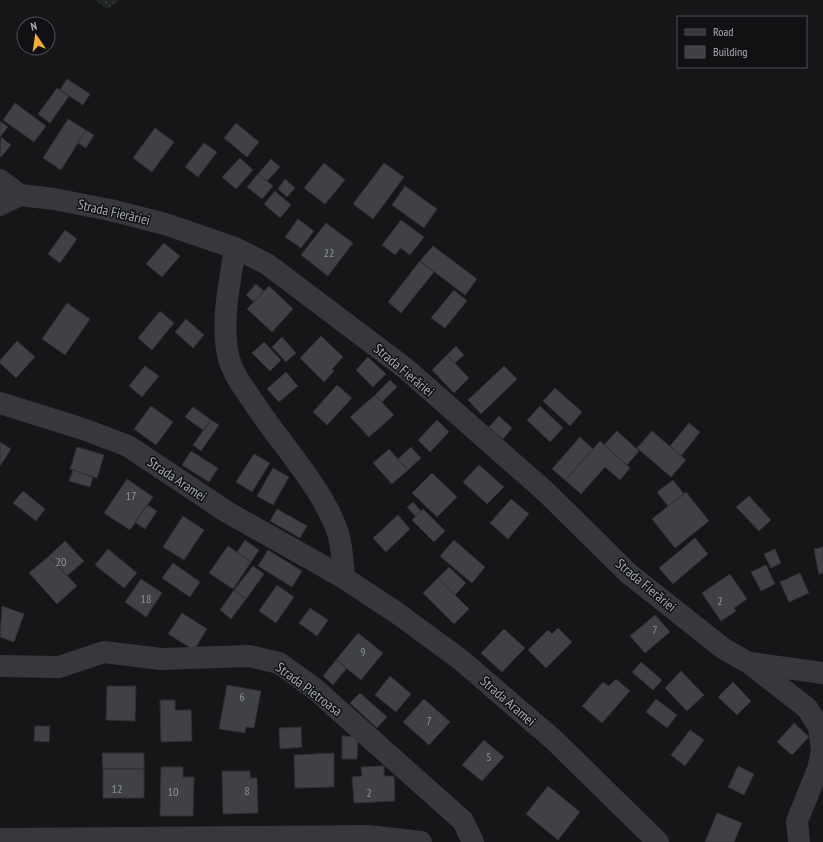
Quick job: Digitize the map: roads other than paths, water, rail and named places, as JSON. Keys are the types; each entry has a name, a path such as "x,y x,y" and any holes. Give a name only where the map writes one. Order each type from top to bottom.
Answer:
{"street":[{"path":"0,180 20,195 0,205"},
{"name":"Strada Fierăriei","path":"20,195 110,210 165,224 235,248 267,264 405,368 547,493 628,573 724,649 749,663"},
{"path":"235,248 225,322 227,351 231,365 266,421 319,495 338,533 343,557 344,578"},
{"name":"Strada Aramei","path":"0,403 83,429 128,446 227,512 344,578 397,613 461,660 554,740 658,842"},
{"name":"Strada Pietroasa","path":"0,666 59,667 104,652 161,659 249,656 279,663 315,689 463,820 473,842"},
{"path":"749,663 823,673"},
{"path":"749,663 807,708 819,727 822,751 818,769 797,821 799,842"},
{"path":"0,839 368,836 421,842"}]}
